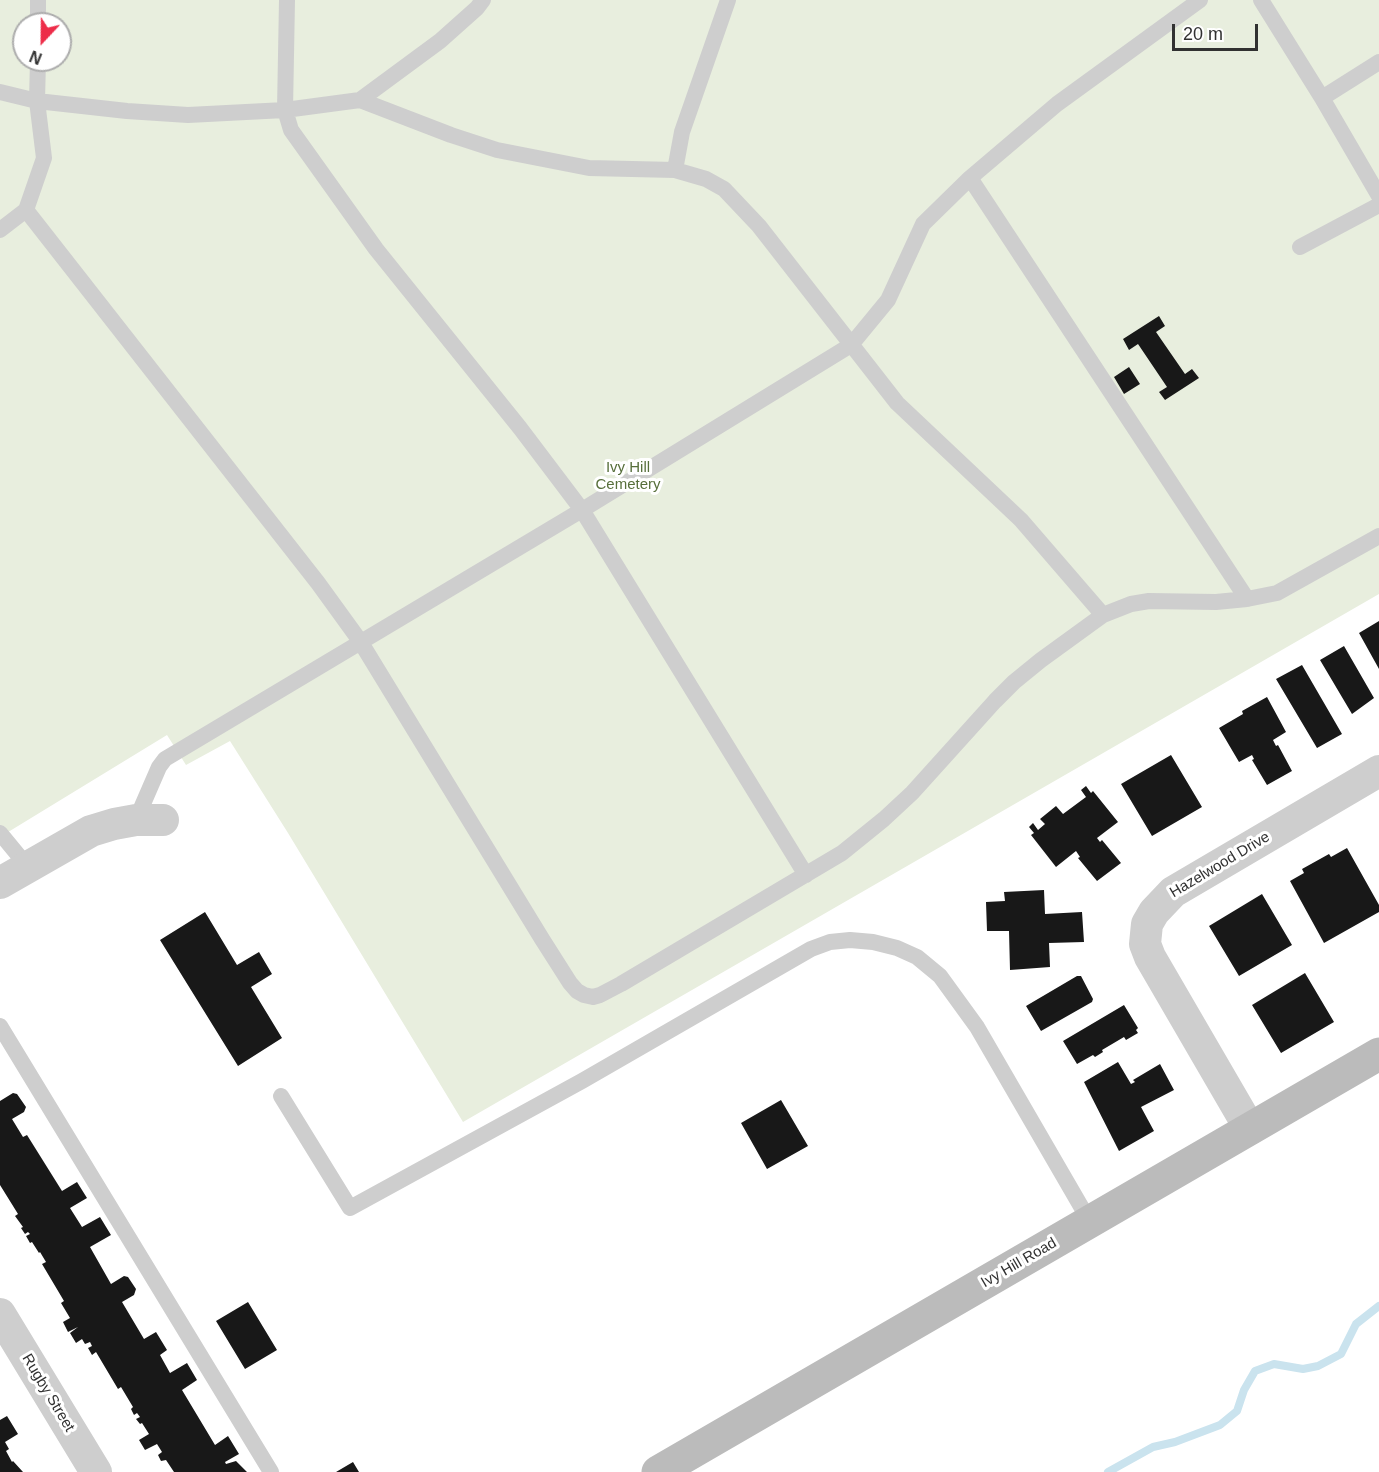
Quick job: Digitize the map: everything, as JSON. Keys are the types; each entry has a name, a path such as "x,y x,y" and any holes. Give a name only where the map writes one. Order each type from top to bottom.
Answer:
{"street":[{"name":"Hazelwood Drive","path":"1250,1129 1150,957 1145,944 1147,924 1154,912 1173,892 1379,771"},
{"path":"0,883 91,831 114,824 149,820"},
{"name":"Ivy Hill Road","path":"658,1472 1379,1054"},
{"name":"Rugby Street","path":"0,1314 96,1472"}],"lane":[{"path":"287,0 285,110 291,130 376,249 520,428 582,510 806,875"},
{"path":"360,100 440,41 483,0"},
{"path":"675,170 682,132 728,0"},
{"path":"149,820 159,767 165,759 582,510 851,345 888,300 923,224 970,178 1057,104 1200,0"},
{"path":"1261,0 1379,196"},
{"path":"1322,98 1379,62"},
{"path":"0,230 26,210 44,158 37,101 38,72"},
{"path":"0,92 37,101 188,115 285,110 360,100 497,150 589,168 675,170 706,179 724,189 759,226 897,404 1021,520 1103,615"},
{"path":"970,178 1247,599"},
{"path":"1300,247 1379,205"},
{"path":"26,210 318,583 360,641 570,983 577,991 592,997 600,995 842,853 912,793 1014,682 1103,615 1131,604 1149,601 1216,602 1277,593 1379,536"},
{"path":"0,832 28,867"},
{"path":"281,1096 350,1208 582,1081 811,949 830,942 850,940 873,942 897,948 917,957 940,976 977,1027 1090,1222"},
{"path":"0,1026 271,1472"}],"green space":[{"name":"Ivy Hill Cemetery","path":"0,0 1379,0 1379,594 463,1122 230,741 186,765 167,735 0,837"}],"building":[{"path":"1159,316 1165,326 1156,332 1185,374 1192,369 1199,378 1165,400 1159,392 1167,387 1138,344 1129,350 1123,339"},
{"path":"1129,367 1140,384 1124,394 1114,377"},
{"path":"1379,621 1379,669 1359,633"},
{"path":"1344,646 1374,698 1352,714 1320,660"},
{"path":"1302,665 1342,734 1317,748 1276,679"},
{"path":"1267,697 1286,732 1273,740 1292,771 1267,785 1252,760 1254,759 1252,755 1239,762 1219,728 1243,714 1242,711"},
{"path":"1171,755 1202,807 1152,836 1121,784"},
{"path":"1086,786 1091,793 1093,791 1118,822 1097,838 1100,842 1102,840 1121,863 1097,881 1078,858 1080,857 1076,851 1056,867 1031,835 1034,833 1029,827 1033,823 1038,830 1045,824 1040,819 1056,806 1063,814 1086,797 1081,790"},
{"path":"1347,848 1379,905 1379,912 1324,943 1290,881 1304,873 1302,869 1329,854 1331,857"},
{"path":"1044,890 1045,914 1082,912 1084,942 1049,943 1050,967 1010,970 1009,931 987,931 986,902 1005,901 1004,892"},
{"path":"1262,894 1292,945 1239,976 1209,926"},
{"path":"205,912 237,965 259,952 272,974 251,987 282,1038 238,1066 160,940"},
{"path":"1305,973 1334,1022 1281,1053 1252,1005"},
{"path":"1077,976 1081,976 1093,999 1092,1002 1041,1031 1026,1006"},
{"path":"1124,1005 1138,1028 1136,1030 1138,1033 1126,1040 1124,1037 1095,1057 1093,1055 1077,1064 1063,1041"},
{"path":"1118,1062 1131,1084 1135,1082 1133,1080 1160,1064 1174,1090 1141,1107 1154,1131 1119,1151 1084,1082"},
{"path":"13,1093 17,1094 26,1107 24,1112 12,1119 23,1137 27,1135 62,1191 77,1182 87,1198 70,1208 82,1227 100,1217 111,1235 90,1247 111,1284 124,1276 128,1277 136,1289 134,1295 122,1302 144,1339 156,1332 167,1350 160,1355 170,1373 187,1363 197,1380 182,1390 215,1445 228,1436 239,1454 225,1462 226,1464 236,1461 247,1472 174,1472 166,1460 161,1461 158,1455 162,1452 157,1444 145,1450 139,1440 149,1434 142,1423 140,1424 136,1419 140,1417 137,1413 134,1415 131,1409 133,1407 121,1387 118,1389 96,1352 92,1355 88,1348 92,1346 90,1342 85,1344 82,1339 76,1343 70,1333 78,1327 68,1332 63,1322 70,1318 61,1303 64,1301 42,1264 46,1262 26,1236 30,1234 28,1232 25,1234 21,1228 23,1227 15,1216 18,1214 0,1185 0,1101"},
{"path":"781,1100 808,1146 767,1169 741,1123"},
{"path":"248,1302 277,1350 245,1369 216,1321"},
{"path":"7,1416 18,1434 5,1442 9,1449 6,1451 12,1462 23,1472 0,1472 0,1420"},
{"path":"353,1462 359,1472 336,1472"}],"waterway":[{"path":"1108,1472 1153,1447 1175,1442 1220,1425 1237,1411 1244,1390 1255,1371 1274,1364 1303,1369 1318,1366 1341,1354 1356,1324 1379,1306"}]}
